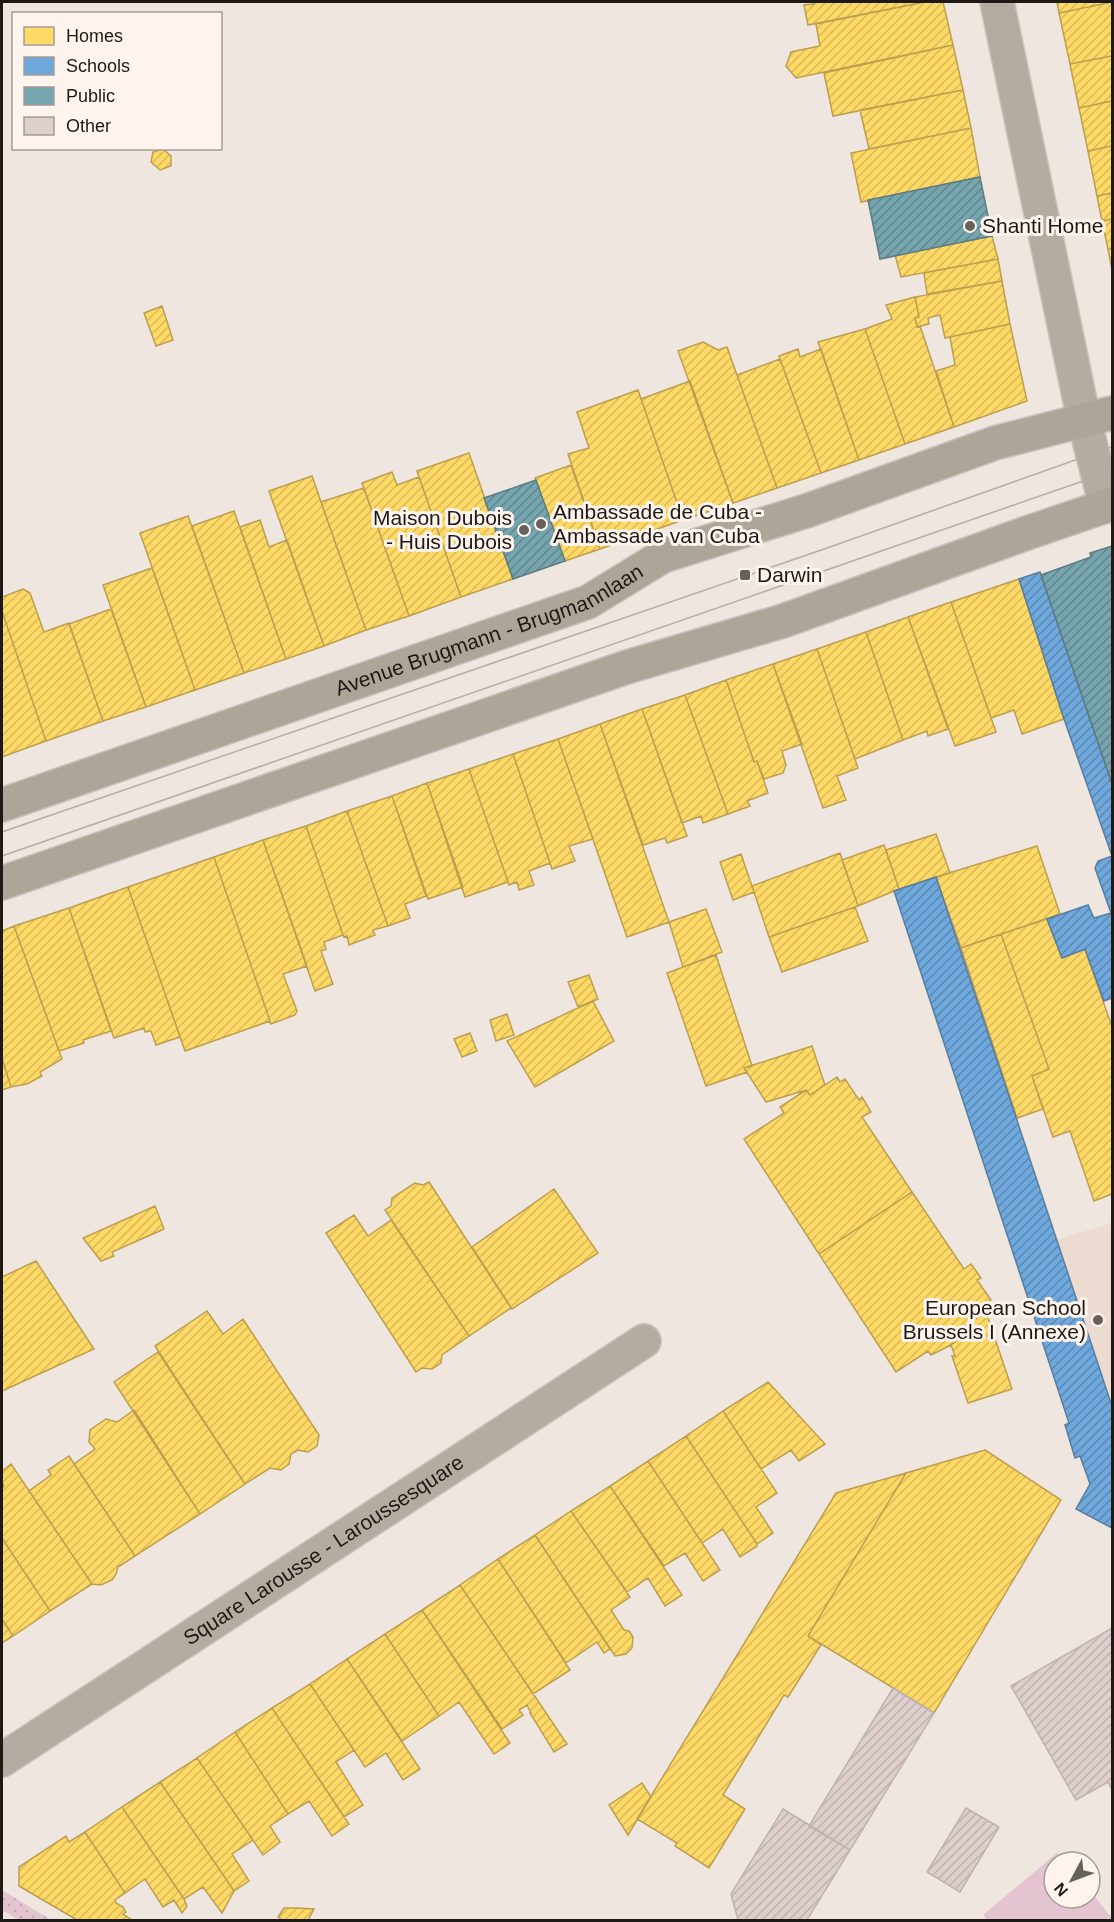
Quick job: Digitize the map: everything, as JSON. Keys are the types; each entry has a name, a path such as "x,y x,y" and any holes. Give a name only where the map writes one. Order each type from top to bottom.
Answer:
{"main road":[{"name":"Avenue Brugmann - Brugmannlaan","path":"2,805 588,602 663,556 809,510 995,443 1098,416"},
{"path":"2,884 627,667 783,621 1109,505"}],"street":[{"path":"998,2 1098,416 1109,505"},
{"name":"Square Larousse - Laroussesquare","path":"2,1760 644,1341"}],"shaded area":[{"name":"European School Brussels I (Annexe)","path":"1112,1223 1112,1399 1053,1241"},
{"path":"1042,1866 1042,1910 1102,1910 1102,1906 1112,1920 988,1920 983,1915"},
{"path":"2,1890 51,1920 19,1920 2,1910"}],"building: Homes":[{"path":"813,2 925,2 808,25 804,5 814,4"},
{"path":"925,2 943,2 953,45 796,78 786,66 791,52 820,46 816,24"},
{"path":"1057,2 1112,2 1059,13"},
{"path":"1112,2 1112,56 1070,64 1059,13"},
{"path":"953,45 963,90 833,116 824,73"},
{"path":"1112,56 1112,101 1079,108 1070,64"},
{"path":"963,90 971,128 869,149 860,110"},
{"path":"1112,101 1112,146 1088,151 1079,108"},
{"path":"971,128 980,177 861,202 851,153"},
{"path":"1112,146 1112,193 1097,196 1088,151"},
{"path":"164,150 171,156 171,166 160,170 151,162 153,152"},
{"path":"1112,193 1112,219 1102,221 1097,196"},
{"path":"1112,219 1112,248 1108,249 1102,221"},
{"path":"992,236 998,259 901,277 895,255"},
{"path":"1112,248 1112,270 1108,249"},
{"path":"998,259 1002,281 927,294 924,273"},
{"path":"1002,281 1010,324 945,338 940,315 928,318 929,324 917,327 915,318 919,317 915,297"},
{"path":"915,297 919,317 915,318 917,327 920,326 954,427 905,444 865,329 892,319 886,305"},
{"path":"162,306 173,340 156,346 144,313"},
{"path":"1010,324 1027,401 954,427 936,371 955,365 950,337"},
{"path":"865,329 905,444 859,460 818,342"},
{"path":"703,342 718,350 727,347 777,488 733,503 678,351"},
{"path":"798,349 800,357 821,349 859,460 821,473 779,356"},
{"path":"780,359 821,473 777,488 737,375"},
{"path":"690,381 733,503 683,520 641,399"},
{"path":"638,390 683,520 600,549 568,454 589,448 577,412"},
{"path":"469,453 513,579 461,597 417,471"},
{"path":"571,465 600,549 565,561 535,478"},
{"path":"392,472 397,485 419,477 461,597 409,616 362,483"},
{"path":"312,476 366,630 324,646 269,491"},
{"path":"364,488 409,616 366,630 321,502"},
{"path":"234,511 286,659 244,673 192,526"},
{"path":"188,516 244,673 195,690 140,533"},
{"path":"260,520 269,547 287,540 324,646 286,659 240,527"},
{"path":"152,568 195,690 146,707 103,585"},
{"path":"1019,579 1064,719 1022,734 1014,710 991,718 951,602"},
{"path":"23,589 30,593 44,632 69,623 103,721 46,741 2,611 2,597"},
{"path":"951,602 996,732 955,746 908,617"},
{"path":"111,609 146,707 103,721 69,624"},
{"path":"2,611 46,741 2,757"},
{"path":"908,617 948,729 928,736 927,731 903,740 866,632"},
{"path":"866,632 903,740 855,759 817,649"},
{"path":"817,649 858,768 837,776 846,800 823,808 773,664"},
{"path":"773,664 802,744 782,751 786,765 783,773 764,779 757,761 754,762 726,680"},
{"path":"726,680 754,762 757,761 768,793 747,801 750,806 728,814 685,695"},
{"path":"685,695 728,814 703,823 701,816 682,823 642,709"},
{"path":"642,709 687,836 667,843 665,838 643,845 600,724"},
{"path":"600,724 669,922 627,937 558,739"},
{"path":"558,739 593,839 569,846 575,861 552,869 513,754"},
{"path":"513,754 550,863 529,871 534,885 519,890 517,882 509,885 469,769"},
{"path":"469,769 508,882 465,897 427,783"},
{"path":"427,783 463,887 428,899 392,796"},
{"path":"392,796 426,896 405,904 410,918 388,926 347,811"},
{"path":"347,811 388,926 373,930 375,935 349,945 347,936 343,935 306,826"},
{"path":"306,826 343,935 324,942 326,949 321,951 333,984 315,991 263,840"},
{"path":"936,834 950,873 899,889 886,850"},
{"path":"263,840 307,966 283,974 297,1011 295,1015 271,1024 214,857"},
{"path":"884,845 899,889 858,906 842,860"},
{"path":"1037,846 1060,914 961,948 936,877"},
{"path":"840,853 858,906 769,937 752,886"},
{"path":"741,854 754,892 733,900 720,862"},
{"path":"214,857 270,1021 185,1051 128,887"},
{"path":"128,887 180,1037 156,1045 151,1031 145,1032 144,1028 114,1038 69,908"},
{"path":"855,907 868,941 782,972 769,937"},
{"path":"69,908 111,1031 59,1051 14,926"},
{"path":"706,909 722,952 683,967 669,922"},
{"path":"1047,919 1062,958 1085,949 1112,1027 1112,1194 1094,1201 1070,1131 1053,1137 1032,1076 1049,1069 1001,934"},
{"path":"14,926 62,1059 40,1072 42,1076 27,1084 11,1087 2,1058 2,931"},
{"path":"1001,934 1049,1069 1032,1076 1043,1109 1017,1118 961,948"},
{"path":"716,955 752,1066 744,1068 747,1072 706,1086 667,973"},
{"path":"589,975 598,999 578,1007 568,982"},
{"path":"593,1001 614,1041 535,1087 507,1041"},
{"path":"507,1014 514,1035 496,1041 490,1020"},
{"path":"470,1033 477,1051 462,1057 454,1039"},
{"path":"812,1046 825,1085 810,1095 806,1090 766,1102 744,1068"},
{"path":"2,1058 11,1087 2,1090"},
{"path":"837,1077 840,1082 845,1079 859,1100 862,1097 871,1112 862,1117 912,1192 819,1254 744,1139 784,1113 780,1107 806,1090 810,1095"},
{"path":"429,1182 511,1308 469,1336 385,1210 391,1206 392,1198 415,1183 423,1185"},
{"path":"554,1189 598,1253 512,1309 472,1247"},
{"path":"912,1192 964,1269 971,1264 981,1278 977,1280 991,1300 987,1302 991,1309 964,1327 967,1332 951,1345 931,1355 928,1351 896,1372 819,1254"},
{"path":"155,1206 164,1229 112,1252 114,1256 101,1261 83,1238"},
{"path":"354,1215 368,1236 391,1220 469,1336 442,1355 441,1363 432,1369 422,1368 416,1372 326,1233"},
{"path":"36,1261 94,1349 2,1391 2,1277"},
{"path":"207,1311 223,1334 243,1319 319,1435 317,1446 308,1452 298,1450 291,1454 289,1464 281,1470 270,1468 245,1484 155,1346"},
{"path":"986,1312 1012,1389 968,1403 952,1356 955,1356 951,1345 967,1332 964,1327"},
{"path":"158,1352 245,1484 200,1514 114,1382"},
{"path":"768,1382 825,1444 799,1461 791,1450 761,1469 723,1411"},
{"path":"134,1410 200,1514 135,1556 74,1464 95,1449 89,1442 90,1430 106,1419 117,1422"},
{"path":"723,1411 777,1493 756,1507 773,1533 757,1544 686,1436"},
{"path":"686,1436 757,1544 740,1557 723,1529 702,1543 648,1461"},
{"path":"985,1450 1061,1500 934,1713 808,1636 906,1473"},
{"path":"69,1456 135,1556 118,1567 112,1580 101,1585 92,1584 29,1491 51,1475 48,1470"},
{"path":"648,1461 720,1570 703,1581 685,1553 664,1566 610,1486"},
{"path":"11,1464 92,1584 50,1611 2,1538 2,1488 4,1486 2,1471"},
{"path":"906,1473 808,1636 821,1645 788,1697 784,1695 723,1795 745,1809 709,1868 675,1846 677,1843 637,1819 836,1493"},
{"path":"610,1486 682,1595 665,1606 648,1578 627,1592 571,1511"},
{"path":"571,1511 630,1597 611,1610 624,1630 629,1631 633,1637 632,1648 626,1654 615,1656 535,1535"},
{"path":"535,1535 610,1649 604,1653 597,1642 566,1663 498,1559"},
{"path":"2,1538 50,1611 13,1636 2,1619"},
{"path":"498,1559 570,1670 533,1694 460,1585"},
{"path":"460,1585 567,1744 554,1752 527,1705 519,1710 523,1715 502,1729 422,1610"},
{"path":"422,1610 510,1743 494,1754 459,1702 439,1716 385,1634"},
{"path":"2,1619 13,1636 2,1643"},
{"path":"385,1634 439,1716 402,1741 347,1659"},
{"path":"347,1659 420,1769 403,1780 386,1753 365,1767 310,1684"},
{"path":"310,1684 354,1750 336,1762 363,1805 344,1817 272,1708"},
{"path":"272,1708 349,1824 332,1836 309,1801 288,1814 235,1732"},
{"path":"235,1732 288,1814 270,1826 280,1842 263,1855 197,1758"},
{"path":"197,1758 253,1840 232,1854 249,1881 234,1891 160,1782"},
{"path":"160,1782 234,1891 222,1913 203,1887 184,1899 122,1807"},
{"path":"642,1783 651,1797 628,1835 609,1805"},
{"path":"122,1807 184,1899 187,1906 182,1913 174,1900 163,1907 145,1879 125,1893 85,1832"},
{"path":"85,1832 125,1893 115,1900 126,1912 123,1914 132,1920 77,1920 19,1886 19,1867 66,1836 69,1842"},
{"path":"284,1908 314,1909 308,1920 280,1920 278,1917"}],"building: Schools":[{"path":"1040,572 1112,784 1112,856 1064,719 1019,579"},
{"path":"1112,856 1112,998 1104,1001 1085,949 1062,958 1047,919 1088,905 1094,918 1111,913 1095,868 1098,861"},
{"path":"936,877 1112,1406 1112,1528 1076,1509 1090,1484 1080,1456 1075,1458 1065,1425 1069,1423 894,891"}],"building: Public":[{"path":"980,177 992,236 880,259 868,200"},
{"name":"Maison Dubois - Huis Dubois","path":"536,480 565,561 513,579 484,498"},
{"path":"1112,546 1112,784 1041,575 1091,557 1090,553"}],"building: Other":[{"path":"1112,1628 1112,1790 1108,1782 1076,1800 1011,1686"},
{"path":"893,1688 934,1713 850,1850 809,1826"},
{"path":"966,1808 999,1827 960,1892 927,1872"},
{"path":"783,1809 850,1850 807,1920 738,1920 731,1894"}],"tram line":[{"path":"2,832 830,547 1112,447"},
{"path":"2,856 1112,471"}],"place":[{"name":"Shanti Home","path":"970,226"},
{"name":"Ambassade de Cuba - Ambassade van Cuba","path":"541,524"},
{"name":"Maison Dubois - Huis Dubois","path":"524,530"},
{"name":"Darwin","path":"745,575"},
{"name":"European School Brussels I (Annexe)","path":"1098,1320"}]}
